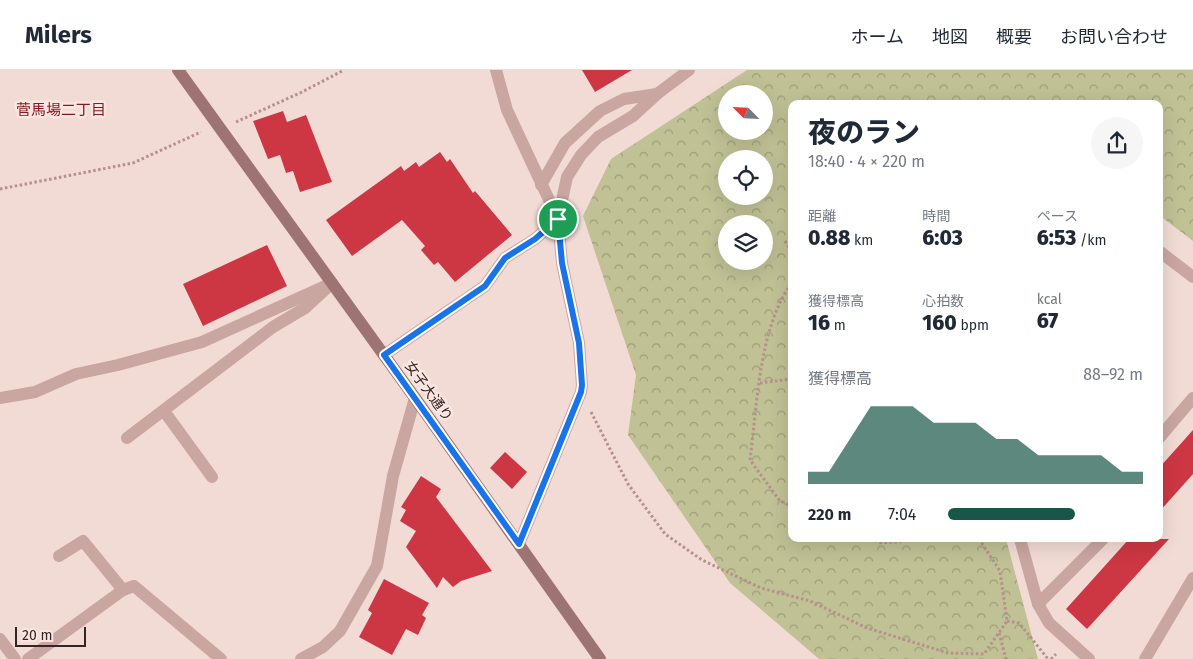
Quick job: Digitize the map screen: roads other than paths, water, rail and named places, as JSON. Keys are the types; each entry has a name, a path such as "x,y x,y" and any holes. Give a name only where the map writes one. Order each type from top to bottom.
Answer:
{"street":[{"name":"女子大通り","path":"178,70 416,398 600,659"},
{"path":"496,70 507,110 558,219"},
{"path":"519,544 581,392 582,385 579,343 562,263 558,219 568,177 581,154 598,137 633,116 657,94 689,70"},
{"path":"541,185 565,143 600,111 624,99 657,94"},
{"path":"384,355 485,286 505,258 535,239 558,219"},
{"path":"1163,254 1193,277"},
{"path":"0,398 35,392 76,374 118,365 202,342 332,283"},
{"path":"127,438 273,328 306,308 332,283"},
{"path":"301,659 323,647 340,632 378,566 393,476 416,398"},
{"path":"1163,433 1193,398"},
{"path":"164,411 212,477"},
{"path":"59,556 83,541 123,590"},
{"path":"1021,542 1038,604 1049,623 1089,659"},
{"path":"1038,604 1100,542"},
{"path":"1145,659 1193,578"},
{"path":"28,659 123,590 134,586 221,659"},
{"path":"0,639 15,659"}],"district":[{"name":"菅馬場二丁目","path":"61,110"}]}
